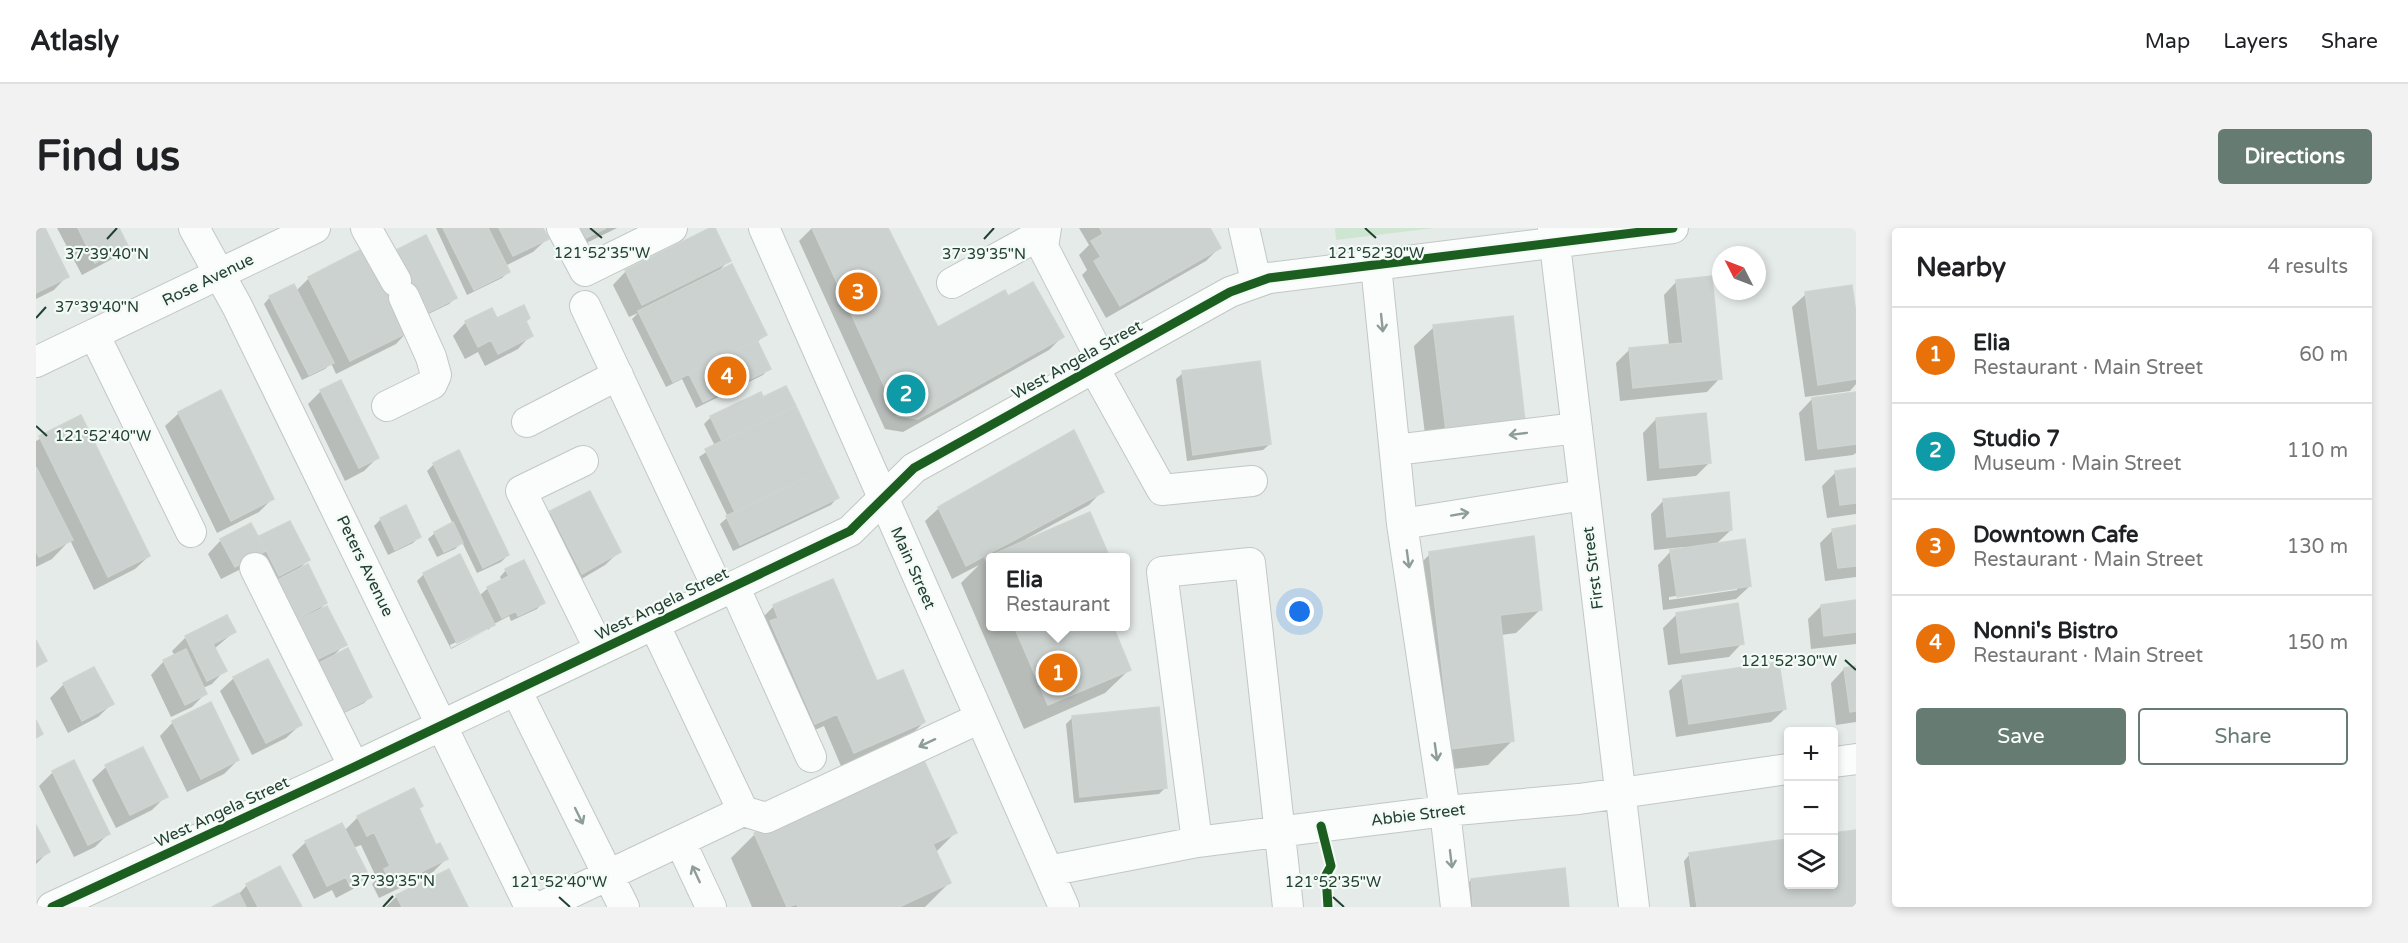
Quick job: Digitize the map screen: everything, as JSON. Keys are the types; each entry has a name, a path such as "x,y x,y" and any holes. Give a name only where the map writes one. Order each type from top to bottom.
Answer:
{"street":[{"name":"Peters Avenue","path":"194,228 221,273 530,907"},
{"name":"Rose Avenue","path":"36,362 315,228"},
{"path":"366,228 400,289 431,357 436,375 432,384 387,406"},
{"path":"562,228 585,271 672,228"},
{"name":"Main Street","path":"764,228 1064,907"},
{"path":"1244,228 1256,281"},
{"name":"West Angela Street","path":"52,907 354,767 850,531 914,468 1230,292 1256,281 1376,265 1554,235 1673,228"},
{"path":"952,284 1045,230"},
{"path":"1045,230 1043,247 1098,365 1161,490 1251,482"},
{"name":"First Street","path":"1554,235 1634,907"},
{"path":"1376,265 1402,524 1445,811 1456,907"},
{"path":"585,306 811,757"},
{"path":"94,334 191,532"},
{"path":"527,422 618,375"},
{"path":"1395,450 1577,428"},
{"path":"583,461 521,491 600,650"},
{"path":"1402,524 1584,495"},
{"path":"1197,842 1162,572 1250,563 1288,907"},
{"path":"255,568 354,767"},
{"path":"654,624 743,811"},
{"path":"516,690 624,907"},
{"path":"541,907 743,811 766,818 980,718"},
{"path":"1838,761 1856,759"},
{"name":"Abbie Street","path":"1048,871 1197,842 1445,811 1619,793 1784,770"},
{"path":"680,841 711,907"}],"green space":[{"path":"1335,228 1434,228 1336,240"}],"building":[{"path":"36,228 45,228 69,277 36,293"},
{"path":"78,228 119,228 128,246 95,263"},
{"path":"443,228 488,228 510,272 474,290"},
{"path":"499,228 543,228 549,239 513,256"},
{"path":"576,228 606,228 582,240"},
{"path":"710,228 715,228 731,261 642,305 625,270"},
{"path":"812,228 888,228 938,327 1005,290 1008,296 1033,282 1064,337 918,419 898,416"},
{"path":"1100,228 1210,228 1221,248 1120,306 1094,261 1101,257 1091,241 1103,234"},
{"path":"426,235 457,298 425,314 394,251"},
{"path":"368,246 411,331 350,361 308,277"},
{"path":"732,264 767,335 673,382 638,311"},
{"path":"1712,276 1712,300 1714,300 1722,379 1633,388 1629,348 1683,343 1676,280"},
{"path":"294,284 334,363 309,375 269,296"},
{"path":"1852,285 1856,314 1856,379 1818,385 1805,292"},
{"path":"524,305 530,318 526,321 533,336 498,354 491,340 478,347 465,321 492,308 497,318"},
{"path":"1513,316 1526,430 1447,439 1433,325"},
{"path":"757,340 771,369 703,402 689,374"},
{"path":"1260,361 1271,444 1193,455 1182,371"},
{"path":"341,380 379,458 359,468 320,390"},
{"path":"786,386 796,406 722,441 710,416 761,392 763,397"},
{"path":"221,390 274,499 231,521 178,412"},
{"path":"1856,392 1856,444 1818,449 1812,398"},
{"path":"796,406 825,469 735,512 705,449"},
{"path":"1706,413 1711,463 1660,468 1656,418"},
{"path":"81,415 150,556 108,577 39,436"},
{"path":"1074,430 1104,492 990,553 986,553 986,555 966,566 938,507"},
{"path":"459,450 509,555 483,568 433,463"},
{"path":"36,467 73,540 39,557 36,551"},
{"path":"1856,468 1856,503 1840,505 1835,471"},
{"path":"825,469 839,498 740,545 726,516"},
{"path":"590,491 621,552 582,574 550,511"},
{"path":"1729,492 1732,530 1667,537 1663,499"},
{"path":"406,505 421,537 395,550 380,518"},
{"path":"1090,512 1108,553 996,553"},
{"path":"290,521 310,560 279,576 259,536"},
{"path":"453,522 463,543 444,552 434,532"},
{"path":"251,523 266,551 235,567 220,539"},
{"path":"1856,525 1856,566 1838,568 1832,529"},
{"path":"1534,536 1542,610 1500,615 1514,741 1451,749 1429,552"},
{"path":"1745,539 1751,586 1677,597 1670,550"},
{"path":"460,554 495,625 457,643 423,573"},
{"path":"524,560 545,603 518,616 516,611 502,618 487,587 509,576 505,569"},
{"path":"308,564 327,603 297,619 277,580"},
{"path":"833,579 877,681 903,670 925,722 854,753 837,714 815,724 770,621 778,618 773,605"},
{"path":"1856,600 1856,632 1824,636 1821,605"},
{"path":"1738,603 1744,644 1681,653 1676,613"},
{"path":"327,606 347,645 316,660 296,621"},
{"path":"227,615 236,632 213,644 227,671 207,681 185,636"},
{"path":"1016,631 1115,631 1131,670 1048,705"},
{"path":"36,640 47,661 36,667"},
{"path":"348,648 372,697 341,713 317,664"},
{"path":"186,649 207,694 185,705 163,660"},
{"path":"268,659 302,725 266,743 233,677"},
{"path":"1779,662 1786,709 1689,724 1682,676"},
{"path":"1856,666 1856,711 1850,712 1844,668"},
{"path":"94,667 114,704 82,721 63,683"},
{"path":"211,702 239,760 201,779 172,721"},
{"path":"1159,707 1167,788 1080,797 1072,716"},
{"path":"36,720 43,734 36,738"},
{"path":"143,747 168,797 130,815 105,765"},
{"path":"922,756 957,833 933,844 951,883 899,907 798,907 797,904 787,907 754,833"},
{"path":"74,760 110,834 88,845 52,771"},
{"path":"414,788 423,806 419,808 436,845 440,843 448,859 392,886 384,869 390,866 374,832 367,836 357,816"},
{"path":"342,823 369,876 350,886 346,877 327,886 305,841"},
{"path":"36,825 50,852 36,860"},
{"path":"1856,830 1856,907 1697,907 1689,853 1784,840 1784,889 1838,889 1838,832"},
{"path":"280,866 302,907 258,907 246,884"},
{"path":"1565,868 1569,907 1473,907 1471,879"},
{"path":"449,869 468,907 402,907 396,895"},
{"path":"239,893 246,907 212,907"}],"cycle path":[{"path":"52,907 354,767 850,531 914,468 1230,292 1269,278 1673,228"},
{"path":"1321,826 1331,866 1326,875 1328,907"}],"place":[{"name":"Downtown Cafe","path":"858,292"},
{"name":"Nonni's Bistro","path":"727,376"},
{"name":"Studio 7","path":"906,394"},
{"name":"Elia","path":"1058,673"}]}
